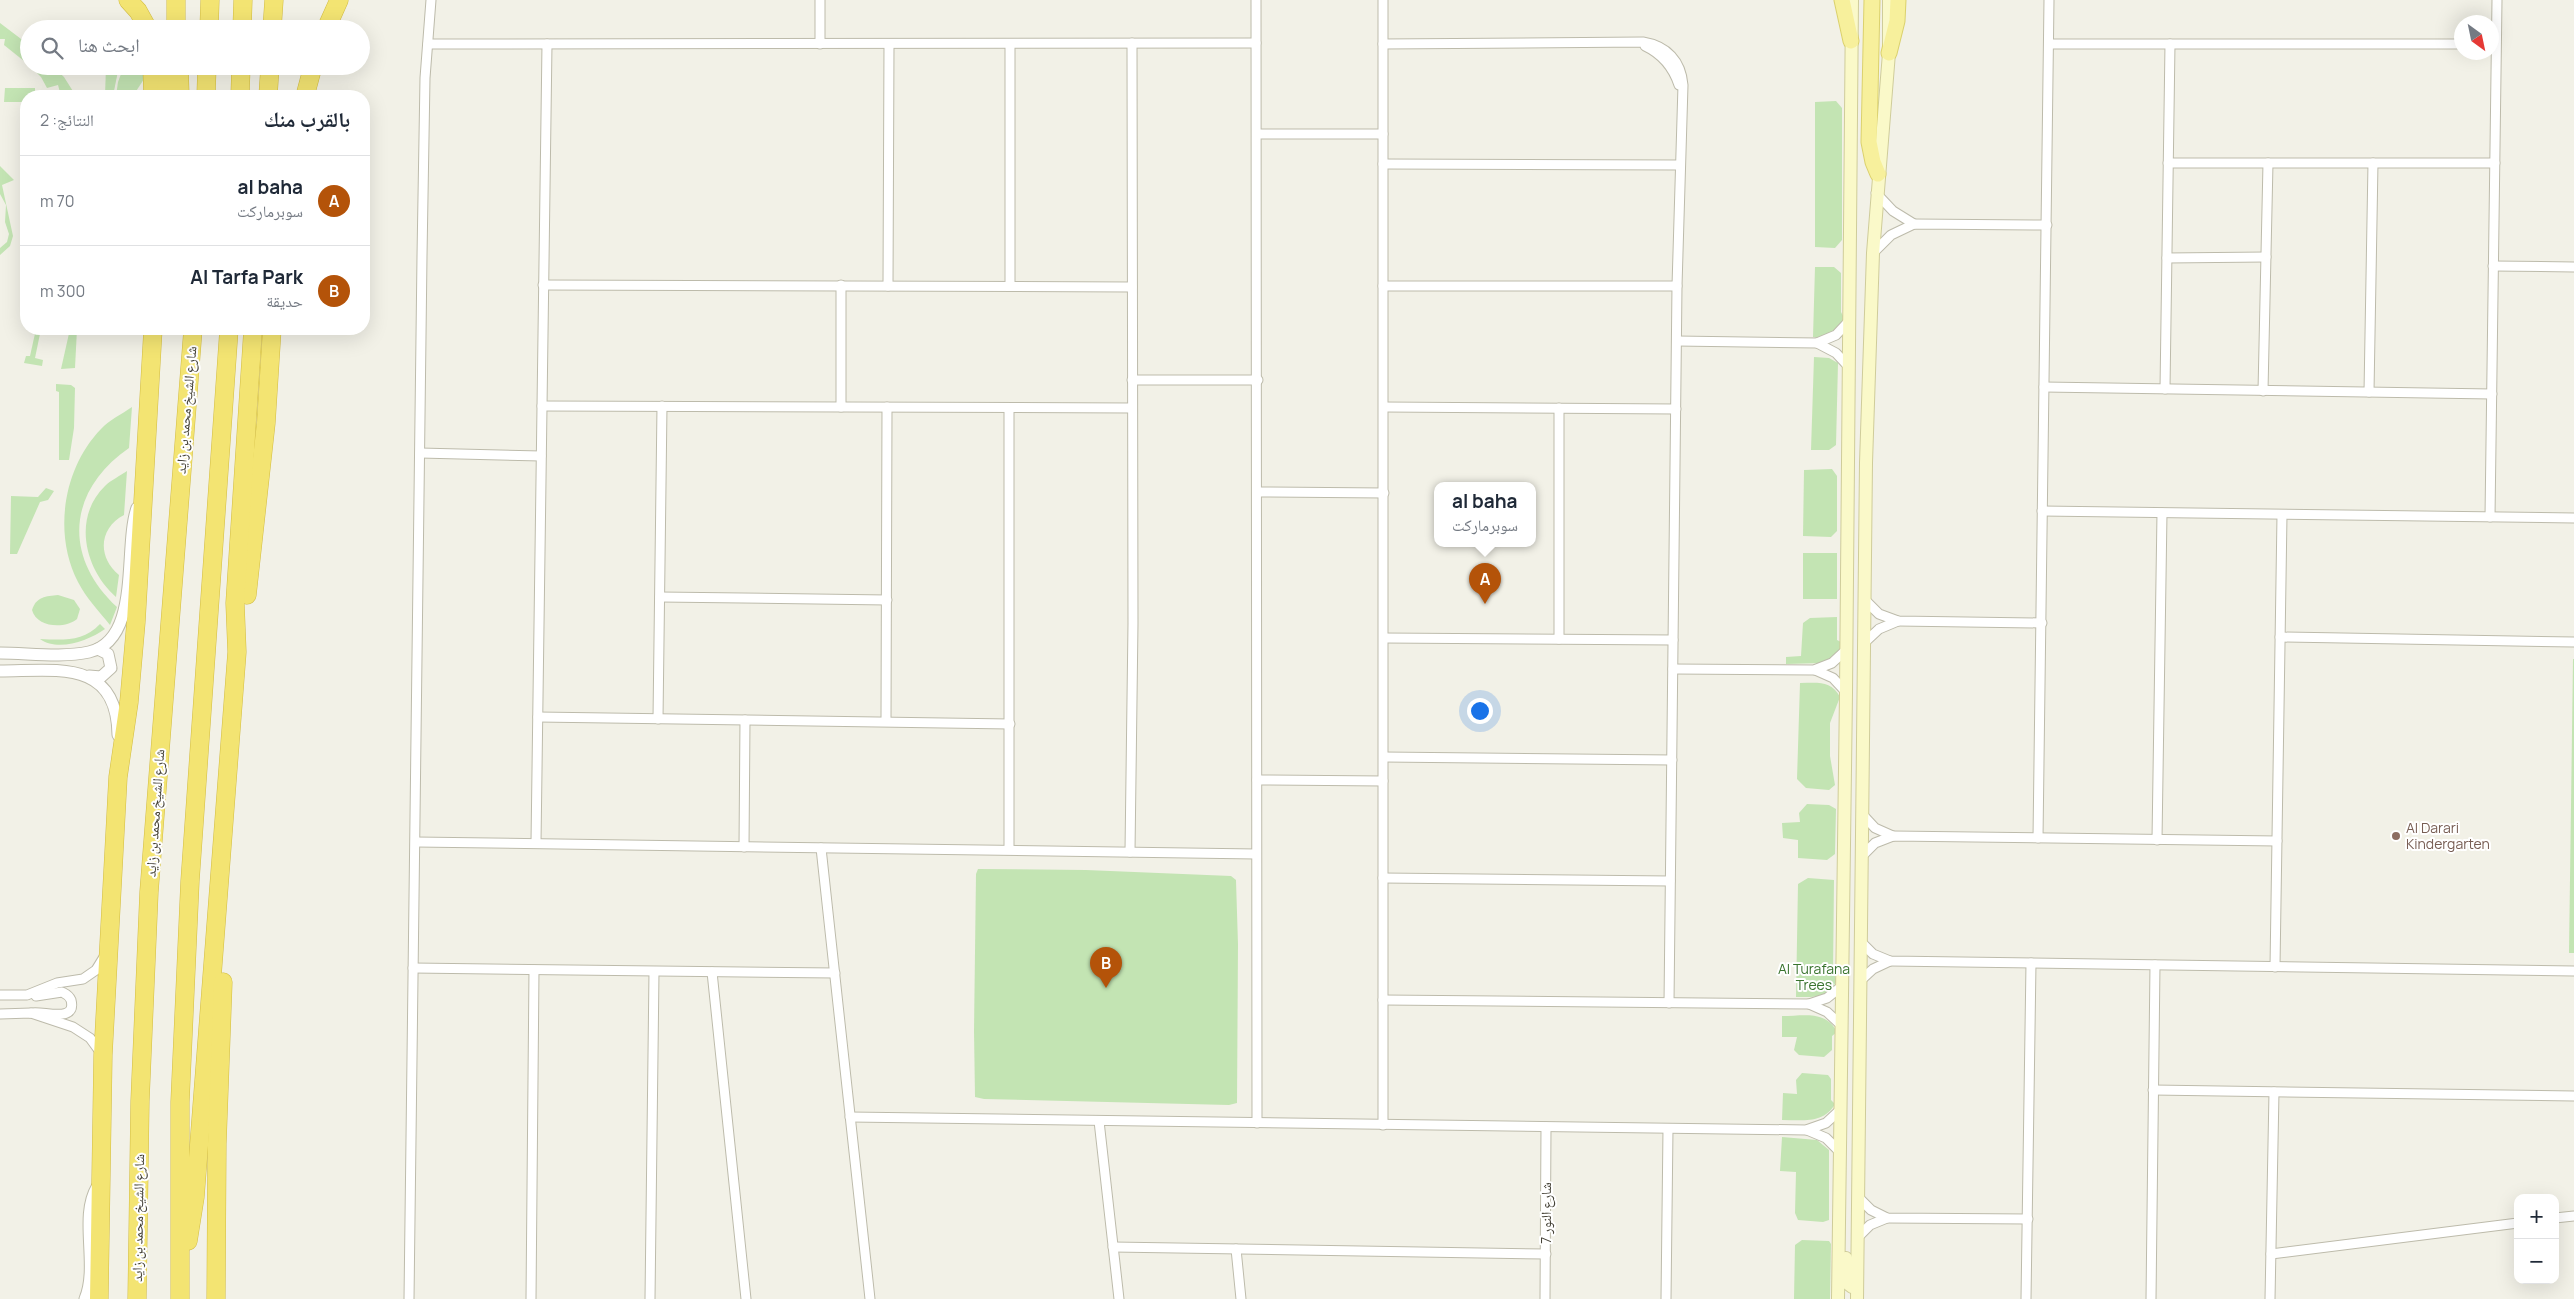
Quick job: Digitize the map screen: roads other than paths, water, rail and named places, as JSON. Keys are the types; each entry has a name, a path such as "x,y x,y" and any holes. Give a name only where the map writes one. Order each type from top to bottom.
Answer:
{"highway":[{"path":"128,0 143,20"},
{"path":"209,20 210,0"},
{"path":"242,20 243,0"},
{"path":"273,20 274,0"},
{"path":"330,20 338,0"},
{"path":"152,75 152,90"},
{"path":"167,90 168,75"},
{"path":"179,75 180,90"},
{"path":"206,90 207,75"},
{"path":"240,90 241,75"},
{"path":"268,90 269,75"},
{"path":"307,90 311,75"},
{"path":"99,1299 103,1056 109,940 118,778 130,693 144,490 152,335"},
{"path":"182,335 185,403"},
{"name":"شارع الشيخ محمد بن زايد","path":"137,1299 140,1101 149,892 185,403 192,335"},
{"path":"180,1299 180,1102 190,881 229,335"},
{"path":"180,1273 195,1197 220,885 236,652 235,603 253,335"},
{"path":"236,652 247,603 266,414 272,335"},
{"path":"216,1299 217,1144 225,947 220,885"}],"main road":[{"path":"1842,0 1851,41"},
{"path":"1838,1299 1848,514 1852,0"},
{"path":"1872,0 1869,142 1872,162 1878,174"},
{"path":"1857,1299 1864,586 1873,252 1876,192 1889,53 1889,0"},
{"path":"1889,53 1896,21 1898,0"},
{"path":"1848,514 1857,523 1858,570 1864,586"},
{"path":"1839,1234 1846,1253 1848,1284 1852,1287 1857,1285"}],"street":[{"path":"409,1299 425,78 431,0"},
{"path":"820,0 820,44"},
{"path":"1256,0 1258,380 1257,1123"},
{"path":"1383,0 1383,1125"},
{"path":"2038,838 2049,0"},
{"path":"2496,15 2497,0"},
{"path":"1130,852 1133,624 1132,43"},
{"path":"428,44 1256,43"},
{"path":"1383,44 1652,43 1667,50 1680,70 1683,84 1681,98 1676,340 1669,1003"},
{"path":"536,843 546,44"},
{"path":"888,286 889,44"},
{"path":"1010,44 1010,286"},
{"path":"2049,44 2454,44"},
{"path":"2166,389 2170,44"},
{"path":"2490,517 2495,163 2494,60"},
{"path":"1257,134 1383,134"},
{"path":"2263,390 2268,163"},
{"path":"2369,392 2373,163"},
{"path":"2168,164 2495,163"},
{"path":"1384,164 1680,165"},
{"path":"1876,192 1893,211 1914,224"},
{"path":"1873,252 1891,235 1914,224 2047,225"},
{"path":"2167,258 2266,258"},
{"path":"2494,266 2574,267"},
{"path":"543,285 1132,287"},
{"path":"841,407 842,285"},
{"path":"1384,286 1677,286"},
{"path":"1676,340 1817,343 1836,335 1849,321"},
{"path":"1817,343 1836,353 1848,367"},
{"path":"1132,380 1258,380"},
{"path":"2044,388 2492,394"},
{"path":"542,406 1132,408"},
{"path":"658,719 662,406"},
{"path":"886,721 887,407"},
{"path":"1384,407 1676,409"},
{"path":"1009,408 1009,849"},
{"path":"1559,408 1559,639"},
{"path":"420,452 541,456"},
{"path":"0,653 68,654 98,649 116,634 122,623 125,611 133,523 144,490"},
{"path":"1258,492 1384,493"},
{"path":"2042,511 2574,518"},
{"path":"2157,840 2162,514"},
{"path":"2275,966 2282,515"},
{"path":"660,597 887,600"},
{"path":"1864,600 1879,614 1898,622"},
{"path":"1864,643 1879,629 1898,622 2042,623"},
{"path":"2280,637 2574,642"},
{"path":"1384,638 1673,640"},
{"path":"0,671 65,671 101,677 111,668 108,654 98,649"},
{"path":"1673,669 1814,670 1832,663 1846,650"},
{"path":"1814,670 1833,678 1846,693"},
{"path":"89,676 108,696 118,722 118,778"},
{"path":"538,717 1010,724"},
{"path":"744,847 745,720"},
{"path":"1384,757 1672,760"},
{"path":"1257,780 1383,781"},
{"path":"1862,814 1875,828 1893,836"},
{"path":"1861,857 1875,843 1893,836 2277,841"},
{"path":"416,842 1256,854"},
{"path":"822,848 870,1299"},
{"path":"1384,878 1670,881"},
{"path":"27,995 90,975 101,964 109,940"},
{"path":"1860,941 1873,954 1890,961 2574,971"},
{"path":"1860,981 1873,969 1890,961"},
{"path":"2026,1299 2031,963"},
{"path":"2151,1299 2155,965"},
{"path":"412,968 835,973"},
{"path":"530,1299 534,970"},
{"path":"650,1299 654,972"},
{"path":"712,972 746,1299"},
{"path":"1383,1000 1809,1004 1827,998 1842,986"},
{"path":"0,995 42,996 62,992 71,1000 70,1008 64,1014 56,1015 40,1012 0,1014"},
{"path":"1809,1004 1827,1012 1841,1025"},
{"path":"31,1013 82,1031 90,1038 103,1056"},
{"path":"2153,1090 2574,1096"},
{"path":"2270,1299 2274,1092"},
{"path":"850,1117 1806,1130 1826,1123 1840,1110"},
{"path":"1099,1120 1119,1299"},
{"name":"شارع النور 7","path":"1545,1299 1546,1127"},
{"path":"1666,1299 1668,1129"},
{"path":"1806,1130 1826,1138 1840,1152"},
{"path":"85,1299 90,1284 92,1201 100,1184"},
{"path":"1858,1198 1871,1210 1887,1218"},
{"path":"2559,1218 2574,1216"},
{"path":"1857,1238 1870,1225 1887,1218 2028,1219"},
{"path":"2271,1254 2514,1224"},
{"path":"1113,1247 1546,1254"},
{"path":"1236,1249 1241,1299"}],"place":[{"name":"al baha","path":"1485,604"},
{"name":"Al Darari Kindergarten","path":"2396,836"},
{"name":"Al Tarfa Park","path":"1106,988"}],"park label":[{"name":"Al Turafana Trees","path":"1814,978"}]}
